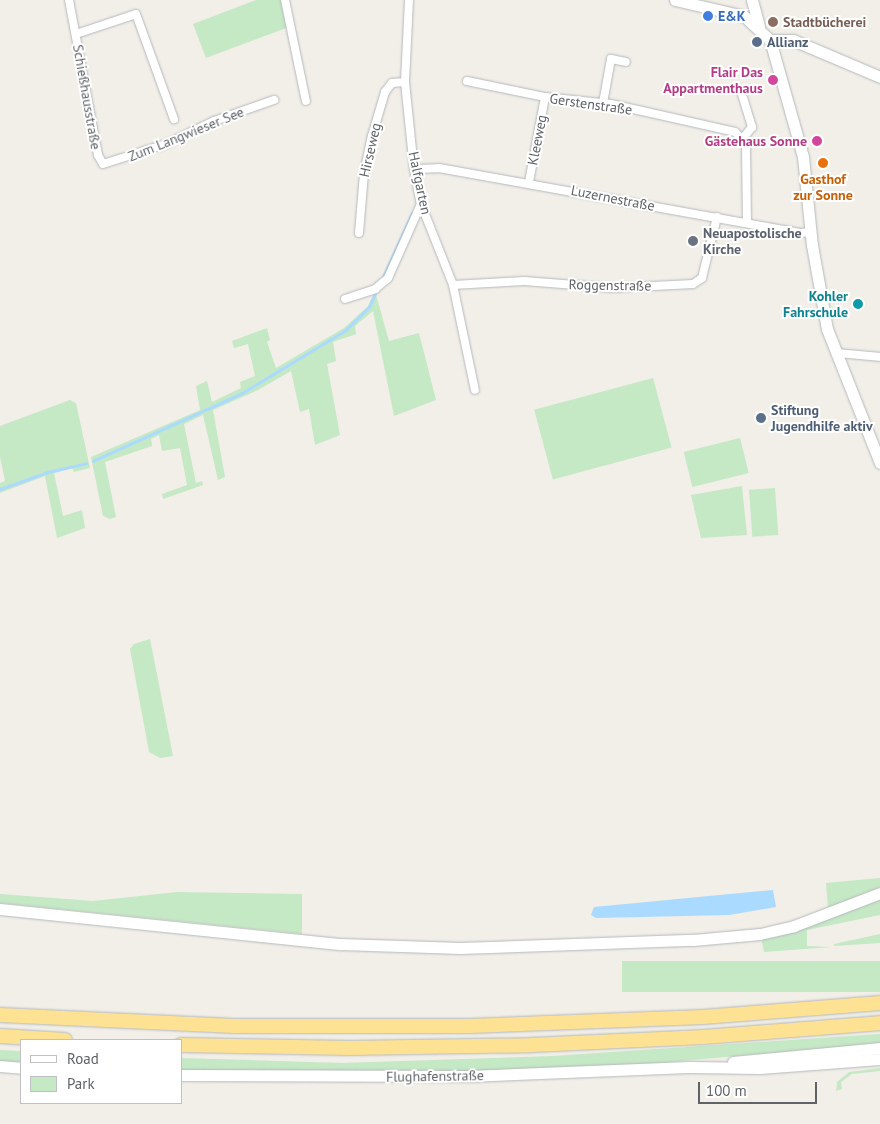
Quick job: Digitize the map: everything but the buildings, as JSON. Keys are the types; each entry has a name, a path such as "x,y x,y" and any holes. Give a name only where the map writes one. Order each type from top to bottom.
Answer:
{"highway":[{"path":"0,1015 234,1026 470,1026 677,1018 880,1003"},
{"path":"182,1045 350,1048 532,1045 704,1037 880,1023"},
{"path":"0,1036 49,1039"}],"main road":[{"path":"675,0 744,16 759,26 770,40 798,134 822,309 880,463"},
{"path":"744,16 753,4"},
{"path":"753,4 759,26"},
{"path":"770,40 793,40 880,77"},
{"path":"0,909 341,944 460,948 743,936 794,926 880,893"},
{"name":"Flughafenstraße","path":"689,1067 775,1056 880,1048"},
{"name":"Flughafenstraße","path":"182,1075 403,1077 689,1067 760,1068 880,1059"},
{"path":"0,1066 20,1068"}],"street":[{"name":"Schießhausstraße","path":"69,0 99,159"},
{"path":"286,0 306,101"},
{"name":"Halfgarten","path":"409,0 405,82 414,169 421,204 453,285 475,390"},
{"name":"Schießhausstraße","path":"76,34 136,14 174,120"},
{"path":"603,103 612,59 626,62"},
{"name":"Gerstenstraße","path":"467,81 545,97 603,103 734,132 743,138"},
{"name":"Hirseweg","path":"359,234 364,173 372,136 385,92 392,83 405,82"},
{"path":"741,91 752,127 743,138 746,144 747,223"},
{"name":"Kleeweg","path":"528,182 545,97"},
{"name":"Zum Langwieser See","path":"99,159 109,164 124,159 274,100"},
{"name":"Luzernestraße","path":"414,169 439,168 528,182 747,223 811,232"},
{"path":"346,299 375,289 388,278 421,204"},
{"name":"Roggenstraße","path":"453,285 524,281 614,288 693,284 702,278 717,217"},
{"path":"837,353 880,357"}],"green space":[{"path":"256,0 284,0 289,27 206,58 193,24"},
{"path":"375,291 389,341 419,333 436,400 394,416 373,311 355,326 356,334 333,342 336,361 327,364 340,435 315,445 309,409 300,412 291,371 258,390 213,410 225,477 218,480 203,415 184,424 196,483 202,481 203,485 163,499 162,494 187,485 180,448 162,451 159,435 151,439 152,446 105,462 116,517 110,519 103,516 91,457 200,410 196,386 207,381 212,402 241,388 240,382 255,376 248,344 234,348 232,341 267,328 270,340 267,342 276,368 344,328 368,306"},
{"path":"653,378 672,448 553,479 534,410"},
{"path":"70,400 76,403 90,468 74,472 72,468 54,473 63,516 82,510 85,528 57,538 45,476 0,493 0,483 5,481 0,457 0,426"},
{"path":"740,438 749,473 692,487 684,452"},
{"path":"742,486 747,535 701,538 691,495"},
{"path":"775,488 778,535 752,537 749,490"},
{"path":"150,639 173,756 160,758 149,752 130,649 134,644"},
{"path":"880,878 880,887 828,908 826,883"},
{"path":"177,892 302,894 302,934 0,903 0,894 93,901"},
{"path":"880,900 880,915 807,930 807,946 831,947 764,952 761,937 815,923"},
{"path":"880,934 880,943 834,946 834,944"},
{"path":"622,961 880,961 880,992 622,992"},
{"path":"880,1034 880,1043 637,1065 469,1071 182,1070 182,1058 341,1063 552,1056"},
{"path":"0,1050 20,1051 20,1063 0,1062"},
{"path":"880,1068 880,1071 852,1074 841,1082 842,1089 836,1091 837,1082 849,1072"}],"water":[{"path":"773,890 776,907 729,915 596,918 591,915 594,907"}],"waterway":[{"path":"382,279 412,213"},
{"path":"93,461 242,393 346,330 369,307 375,294"},
{"path":"0,489 48,472 86,463"}],"place":[{"name":"E&K","path":"708,16"},
{"name":"Stadtbücherei","path":"773,22"},
{"name":"Allianz","path":"757,42"},
{"name":"Flair Das Appartmenthaus","path":"773,80"},
{"name":"Gästehaus Sonne","path":"817,141"},
{"name":"Gasthof zur Sonne","path":"823,163"},
{"name":"Neuapostolische Kirche","path":"693,241"},
{"name":"Kohler Fahrschule","path":"858,304"},
{"name":"Stiftung Jugendhilfe aktiv","path":"761,418"}]}
